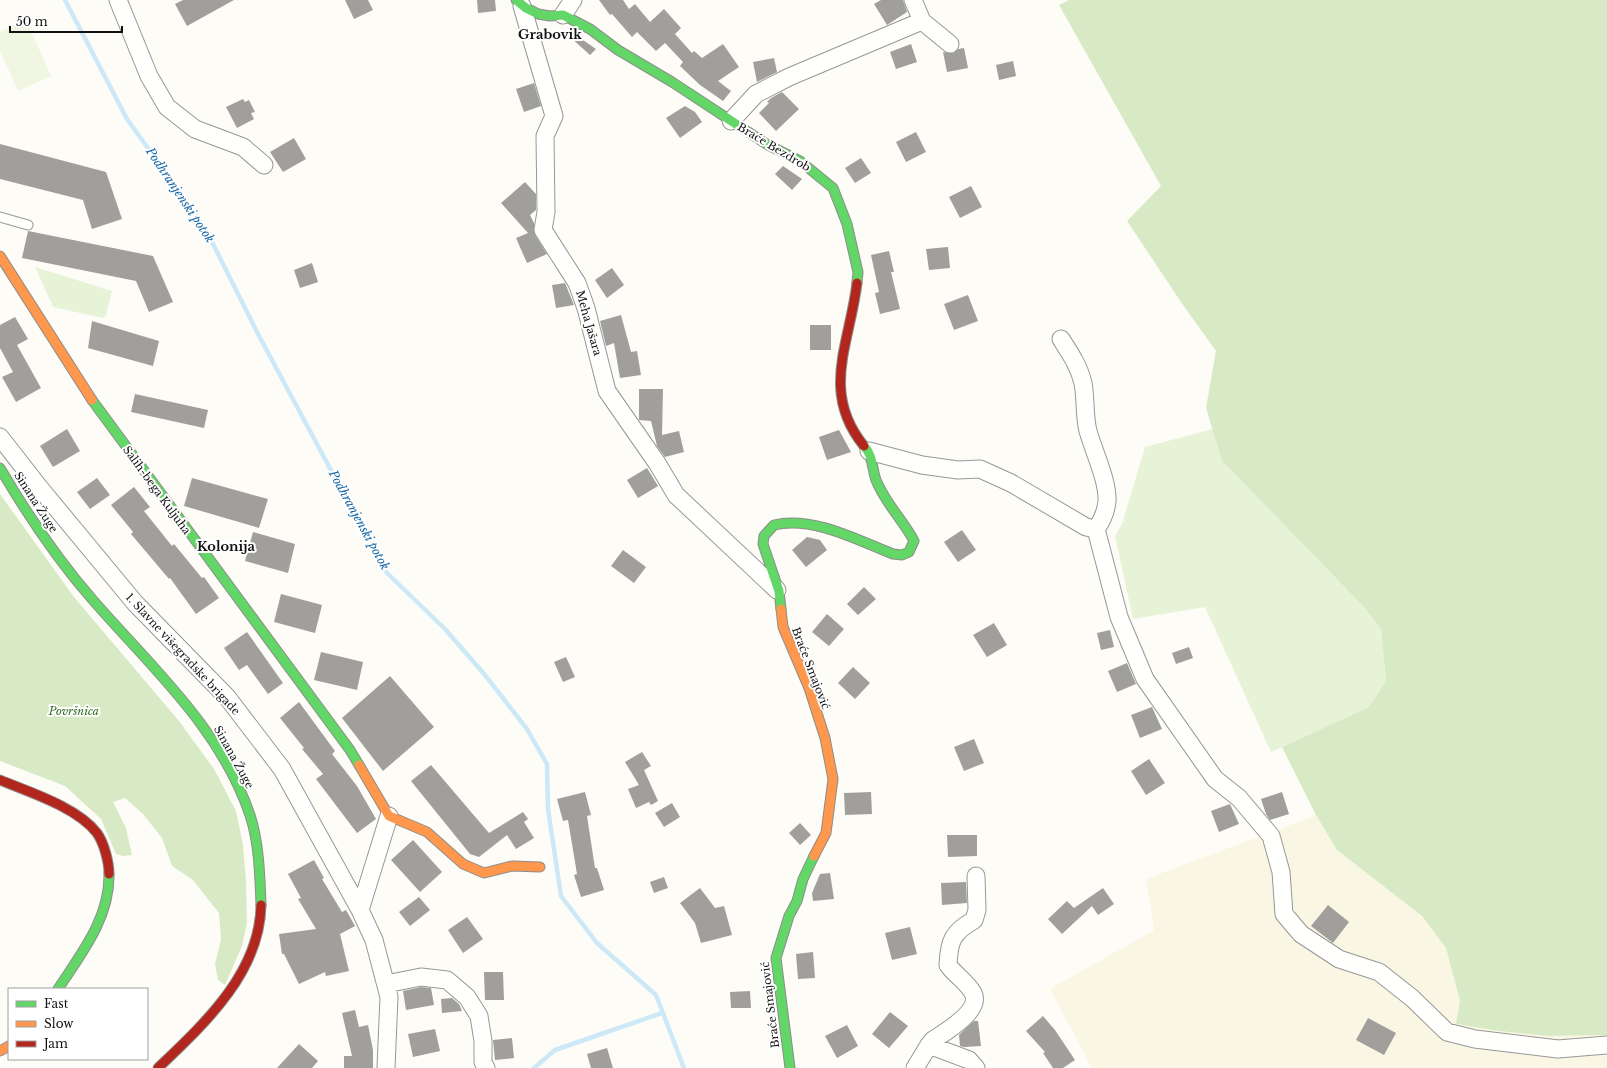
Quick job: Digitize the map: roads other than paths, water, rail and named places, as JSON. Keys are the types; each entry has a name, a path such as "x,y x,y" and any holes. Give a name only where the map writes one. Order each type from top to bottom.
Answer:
{"street":[{"path":"118,0 148,76 167,107 195,129 243,147 264,165"},
{"path":"519,3 534,13 551,18 563,15 573,0"},
{"path":"913,0 922,21 950,44"},
{"name":"Meha Jašara","path":"519,3 554,116 545,136 546,212 543,230 577,283 586,308 607,391 657,463 676,496 779,591"},
{"name":"Braće Bezdrob","path":"563,15 590,30 618,50 768,144 800,161 816,172 833,188 847,224 858,272 855,298 840,370 841,398 846,415 855,434 869,451"},
{"path":"731,121 756,94 789,77 922,21"},
{"name":"Salih-bega Kuljuha","path":"0,256 102,415 350,750 389,816"},
{"path":"1061,339 1074,359 1082,382 1087,427 1096,458 1106,484 1107,502 1102,520 1096,530 1119,617 1146,679 1215,779 1240,798 1271,836 1281,872 1284,914 1301,934 1339,959 1379,972 1412,998 1447,1032 1475,1039 1558,1049 1607,1045"},
{"name":"1. Slavne višegradske brigade","path":"0,437 39,487 135,603 227,698 282,769 360,910 374,940 389,997 386,1068"},
{"path":"869,451 922,465 958,470 980,469 1011,483 1086,527 1096,530"},
{"name":"Braće Smajović","path":"790,1068 776,958 789,916 797,902 803,879 826,833 832,779 825,738 809,688 783,627 779,591 762,544 764,536 774,525 783,523 799,523 816,526 893,554 902,555 909,552 913,547 914,541 912,535 886,500 876,480 869,451"},
{"name":"Sinana Žuge","path":"0,468 67,570 183,700 212,739 237,783 250,816 256,848 261,896 261,919 255,945 239,977 218,1004 181,1046 158,1068"},
{"path":"0,780 70,812 96,833 108,858 110,884 107,902 93,934 59,988"},
{"path":"360,910 389,816 427,832 463,864 484,873 501,866 516,865 540,867"},
{"path":"915,1068 933,1040 970,1012 974,1003 974,994 948,965 948,946 955,934 963,926 974,920 977,910 976,876"},
{"path":"386,984 421,977 447,980 467,997 479,1016 483,1041 483,1062 486,1068"},
{"path":"929,1045 969,1060 976,1068"}],"lane":[{"path":"0,217 28,225"}],"waterway":[{"name":"Podhranjenski potok","path":"65,0 127,119 205,228 258,334 385,571 445,629 485,675 527,729 547,764 548,809 561,896 597,943 656,995 684,1068"},
{"name":"Podhranjenski potok","path":"534,1068 555,1050 662,1013"}],"district":[{"name":"Grabovik","path":"550,34"},
{"name":"Kolonija","path":"226,546"}],"park label":[{"name":"Površnica","path":"74,711"}]}
